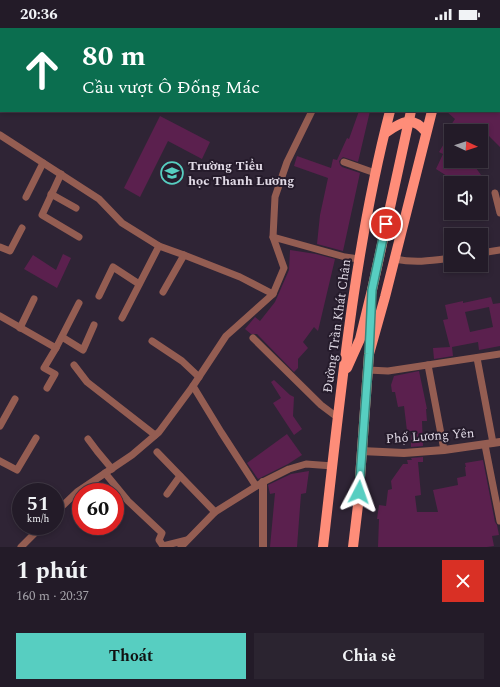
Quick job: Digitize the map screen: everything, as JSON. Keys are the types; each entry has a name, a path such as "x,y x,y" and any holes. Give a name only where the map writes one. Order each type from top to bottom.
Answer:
{"main road":[{"name":"Đường Trần Khát Chân","path":"323,547 337,417 359,259 390,112"},
{"path":"343,377 360,339 411,112"},
{"path":"369,354 432,112"},
{"path":"385,133 401,123 409,121 415,122 426,132"},
{"path":"354,547 368,370 372,290"}],"street":[{"name":"Phố Lương Yên","path":"361,450 404,453 444,450 493,443"},
{"path":"259,484 263,547"}],"lane":[{"path":"64,505 78,492 132,456 159,432 193,386 226,336 273,294 284,268 273,236 275,197 288,162 312,112"},
{"path":"0,135 99,199 122,223 159,246 240,277 273,294"},
{"path":"344,162 376,173"},
{"path":"26,197 43,163"},
{"path":"61,174 42,215 79,237"},
{"path":"495,193 500,213"},
{"path":"51,194 76,208"},
{"path":"0,247 10,251 22,228"},
{"path":"273,236 345,258 359,259"},
{"path":"122,318 159,246"},
{"path":"488,252 500,250"},
{"path":"163,292 184,255"},
{"path":"394,259 424,262 444,259"},
{"path":"99,296 113,267 139,284"},
{"path":"20,328 34,299"},
{"path":"47,388 56,374 44,368 79,303"},
{"path":"0,316 56,348"},
{"path":"62,337 83,350 94,325"},
{"path":"253,338 322,405 337,417"},
{"path":"152,341 182,361 199,377"},
{"path":"368,370 388,371 500,354"},
{"path":"477,358 493,443 500,521"},
{"path":"74,365 87,382 155,435"},
{"path":"428,365 444,450"},
{"path":"193,386 221,432 259,484"},
{"path":"0,426 15,399"},
{"path":"0,463 17,470 36,438"},
{"path":"88,439 112,469"},
{"path":"157,452 215,512"},
{"path":"181,547 215,512 259,484 289,469 306,464 332,466"},
{"path":"105,474 128,501 162,533 159,540 163,546 187,540"},
{"path":"167,494 180,476"},
{"path":"21,547 33,535"}],"building":[{"path":"359,112 370,112 358,162 343,157 339,161 342,167 360,173 343,251 317,244 320,215 328,178 294,166 297,156 331,168 333,159 337,160 347,138 349,139"},
{"path":"447,112 500,112 500,147 489,136 488,137 488,124 452,124 455,119"},
{"path":"160,116 210,142 202,159 168,141 140,197 124,188"},
{"path":"444,144 444,168 476,168 481,175 447,176 436,169 443,154 439,152"},
{"path":"290,250 335,259 318,331 314,327 303,342 308,348 298,359 298,368 294,372 257,334 251,334 245,329 255,317 260,321 275,302 289,270"},
{"path":"63,254 71,258 57,288 24,269 33,255 56,270"},
{"path":"491,297 493,304 500,303 500,346 479,350 478,342 452,347 453,356 434,359 433,348 450,347 443,320 448,319 445,305 463,301 463,303","holes":["489,307 493,327 470,332 465,312"]},
{"path":"419,371 427,409 427,421 422,421 423,446 411,447 411,431 407,431 404,406 398,407 395,392 392,392 391,385 394,376"},
{"path":"274,380 294,397 293,416 302,429 294,435 273,403 281,398 271,382"},
{"path":"287,434 302,455 258,479 247,463"},
{"path":"423,457 423,462 418,462 421,495 415,496 417,512 438,512 433,490 458,485 457,478 466,476 465,463 483,460 499,535 492,536 494,546 378,547 379,519 377,519 379,505 386,506 388,490 392,489 391,481 403,464 408,464 407,460 412,460 411,458"},
{"path":"309,471 306,493 301,494 297,547 270,547 275,493 270,494 268,485 291,474"}],"place":[{"name":"Trường Tiểu học Thanh Lương","path":"172,173"}],"route":[{"path":"359,492 372,290 386,224"}]}
